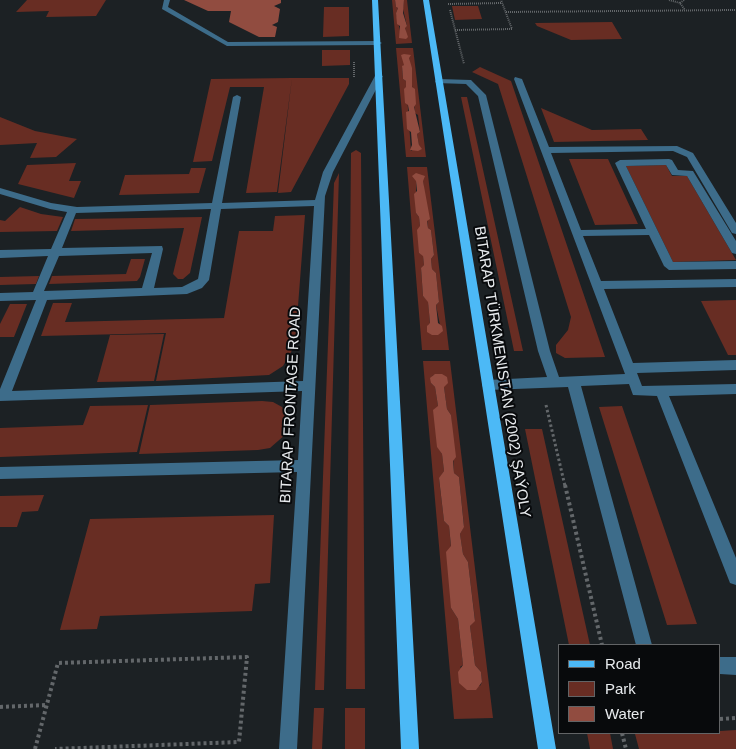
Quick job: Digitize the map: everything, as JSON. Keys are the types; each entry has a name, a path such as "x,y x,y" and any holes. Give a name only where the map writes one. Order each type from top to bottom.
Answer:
{"main road":[{"path":"375,0 410,749"},
{"name":"BITARAP TÜRKMENISTAN (2002) ŞAÝOLY","path":"426,0 547,749"}],"street":[{"path":"167,0 164,8 227,44 378,43"},
{"name":"BITARAP FRONTAGE ROAD","path":"288,749 320,203 328,172 379,76"},
{"path":"518,79 638,391 736,389"},
{"path":"439,81 468,82 482,95 548,384"},
{"path":"0,297 183,291 198,286 203,280 237,97"},
{"path":"545,150 674,148 690,155 736,231"},
{"path":"736,250 690,172 675,173 669,162 620,163 669,266 736,265"},
{"path":"0,191 50,206 73,209 320,203"},
{"path":"73,209 3,397 309,386"},
{"path":"577,234 652,232"},
{"path":"0,254 158,249 147,292"},
{"path":"597,286 736,283"},
{"path":"488,385 573,382 631,373 736,365"},
{"path":"573,382 644,644"},
{"path":"661,390 736,577"},
{"path":"0,473 304,466"},
{"path":"721,666 736,666"}],"path":[{"path":"447,0 468,82"},
{"path":"455,30 512,30 501,0"},
{"path":"669,0 680,3 685,10"},
{"path":"680,3 684,0"},
{"path":"448,4 502,3"},
{"path":"506,12 736,10"},
{"path":"354,44 354,83"},
{"path":"548,384 602,644"},
{"path":"35,749 58,663 247,657 240,742 55,749"},
{"path":"0,707 47,705"},
{"path":"721,719 736,718"},
{"path":"622,734 626,749"}],"green space":[{"path":"27,0 106,0 96,16 46,17 49,11 16,12"},
{"path":"392,0 395,0 396,7 398,8 396,13 401,35 406,35 405,27 407,26 403,9 404,0 407,0 412,43 396,44"},
{"path":"452,6 478,6 482,19 455,20"},
{"path":"324,7 349,7 349,36 323,37"},
{"path":"612,22 622,39 571,40 537,26 535,23"},
{"path":"396,48 413,48 426,157 406,157","holes":["404,58 409,58 415,113 418,115 420,132 417,134 419,145 411,151 406,81 403,79 402,67 404,65"]},
{"path":"322,50 350,50 350,65 322,66"},
{"path":"480,67 511,81 605,357 565,358 556,353 556,345 568,330 571,317 498,84 472,72"},
{"path":"292,78 349,78 349,84 291,192 278,193"},
{"path":"292,78 277,192 246,193 264,87 230,87 212,161 193,162 211,79"},
{"path":"461,97 467,97 523,351 514,351"},
{"path":"541,108 592,130 641,129 648,140 554,142"},
{"path":"0,117 35,131 77,139 56,157 30,158 37,143 0,145"},
{"path":"356,150 361,153 365,689 346,689 351,153"},
{"path":"569,159 608,159 638,224 595,225"},
{"path":"76,163 69,181 81,181 74,198 18,184 27,165"},
{"path":"666,165 672,176 687,176 736,260 673,262 626,166"},
{"path":"407,167 427,167 449,350 422,350","holes":["416,181 423,181 428,228 431,230 434,255 431,259 432,269 436,273 439,302 436,305 440,325 428,325 430,324 428,301 423,296 421,269 424,265 423,255 419,253 420,226 419,217 416,213"]},
{"path":"191,168 206,168 199,193 119,195 125,175 189,174"},
{"path":"339,173 324,690 315,690 334,183"},
{"path":"20,207 41,214 63,217 57,231 0,232 0,220 5,221"},
{"path":"305,215 295,345 283,366 269,375 156,381 166,333 41,336 53,303 72,303 65,322 224,318 239,231 273,231 275,216"},
{"path":"202,217 190,273 183,279 178,279 173,274 184,228 71,231 75,219"},
{"path":"131,259 145,259 137,281 49,284 52,276 126,274"},
{"path":"39,276 36,284 0,285 0,277"},
{"path":"736,300 736,355 728,355 701,301"},
{"path":"10,304 27,304 14,337 0,337 0,324"},
{"path":"164,334 154,381 97,382 110,335"},
{"path":"423,361 450,361 493,718 454,719","holes":["433,375 444,387 447,409 451,415 454,473 459,477 464,526 460,534 463,554 468,562 475,620 470,626 475,665 481,672 482,682 480,686 460,667 463,665 458,619 451,608 451,547 449,526 444,521 439,479 444,471 442,454 437,446 438,406 435,387 431,383"]},
{"path":"273,402 282,407 287,415 289,424 286,434 270,448 139,454 150,405"},
{"path":"148,405 137,452 0,457 0,428 83,425 90,406"},
{"path":"622,406 697,624 667,625 599,407"},
{"path":"525,429 542,429 590,644 569,644"},
{"path":"44,495 38,511 22,512 17,527 0,527 0,496"},
{"path":"274,515 270,583 255,584 252,611 100,616 97,629 60,630 90,519"},
{"path":"314,708 324,708 322,749 312,749"},
{"path":"345,708 365,708 365,749 345,749"},
{"path":"736,730 736,749 639,749 635,734 721,734 721,731"},
{"path":"587,734 610,734 613,749 590,749"}],"water":[{"path":"184,0 281,0 281,3 274,6 280,9 278,22 272,25 277,27 275,37 259,37 229,22 231,11 208,11"},
{"path":"395,0 404,0 403,13 408,37 406,39 399,38 400,26 397,24 396,13 398,8 396,7"},
{"path":"401,55 411,55 409,58 416,104 414,107 420,132 417,134 419,145 422,149 418,151 410,150 412,145 411,132 407,129 406,112 409,111 408,105 405,103 404,89 406,81 403,79 402,66 404,65"},
{"path":"416,173 425,176 423,181 430,219 427,221 428,228 431,230 434,255 431,259 432,269 436,273 439,302 436,305 438,323 442,326 443,331 438,335 432,335 427,332 427,326 430,323 428,302 423,296 421,268 424,265 423,256 419,253 417,230 420,226 419,217 416,213 414,194 417,191 416,181 412,176"},
{"path":"435,374 442,374 447,377 448,383 444,387 447,409 451,415 456,457 453,461 454,473 459,477 464,527 460,534 463,554 468,562 475,621 470,626 475,665 481,672 482,682 476,690 467,690 459,683 458,672 463,665 458,619 451,608 446,552 451,546 449,526 444,521 439,478 444,471 442,454 437,447 433,410 438,406 435,387 431,383 430,378"}]}
